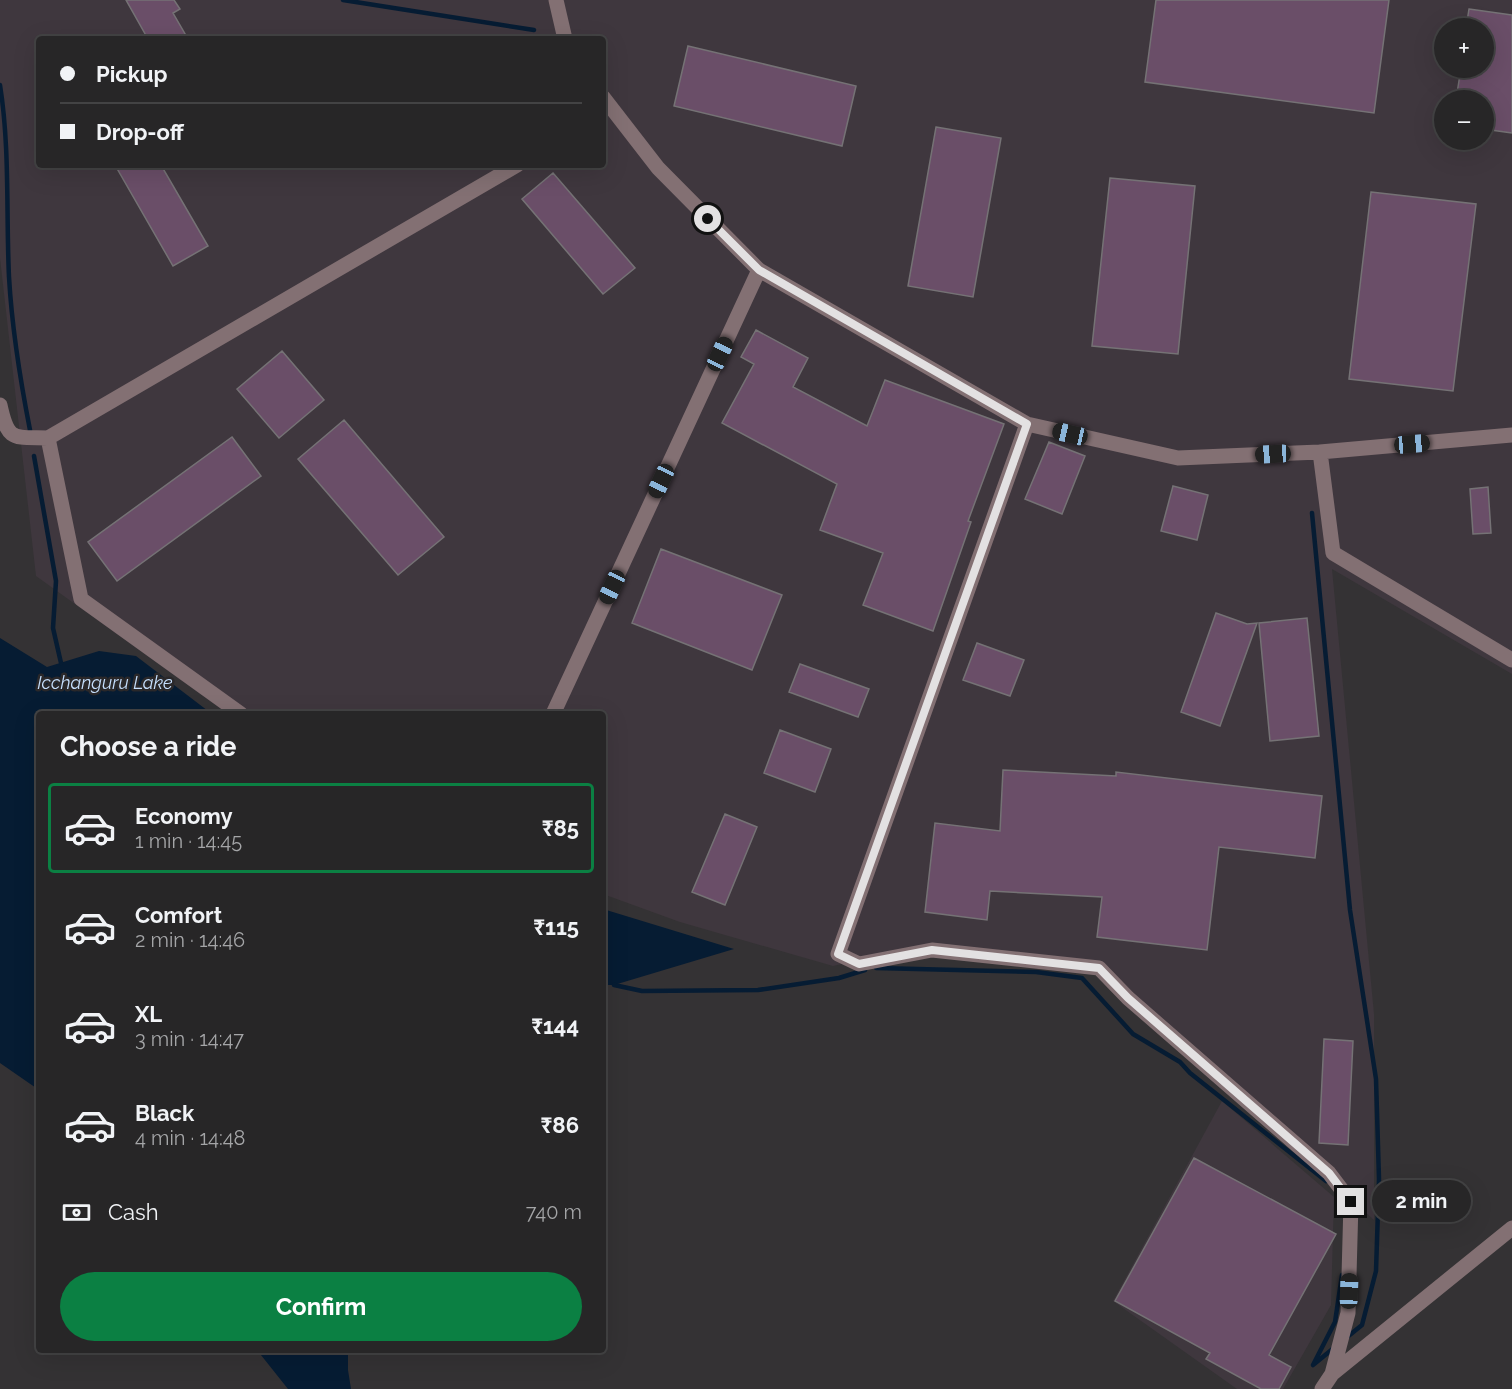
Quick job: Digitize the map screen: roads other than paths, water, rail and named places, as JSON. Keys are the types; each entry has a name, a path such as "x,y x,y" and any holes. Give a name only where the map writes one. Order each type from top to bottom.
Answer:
{"street":[{"path":"556,0 564,36"},
{"path":"606,108 658,168 759,270 1027,424 1178,458 1320,452 1512,435"},
{"path":"0,405 5,428 16,438 48,438 512,168"},
{"path":"554,711 759,270"},
{"path":"1027,424 838,954 859,964 932,950 1099,968 1128,998 1329,1173 1351,1202 1348,1313 1332,1374"},
{"path":"48,438 81,599 237,711"},
{"path":"1320,452 1333,553 1512,660"},
{"path":"1322,1389 1332,1374 1510,1234"}],"water":[{"name":"Icchanguru Lake","path":"0,638 47,667 99,651 136,656 208,711 36,711 36,1088 0,1063"},
{"path":"606,910 734,949 614,985 606,985"},
{"path":"259,1353 348,1353 351,1389 288,1389"}],"waterway":[{"path":"343,0 534,30"},
{"path":"0,85 6,157 10,296 30,430"},
{"path":"34,456 56,581 53,628 61,663"},
{"path":"1312,513 1350,910 1376,1079 1379,1179 1376,1271 1362,1325 1346,1338"},
{"path":"876,968 1036,972 1082,978 1133,1034 1180,1062 1190,1073 1326,1181"},
{"path":"614,985 642,991 758,990 839,978 865,970"},
{"path":"1339,1196 1345,1213"},
{"path":"1335,1347 1313,1365 1335,1322 1342,1275"}]}
